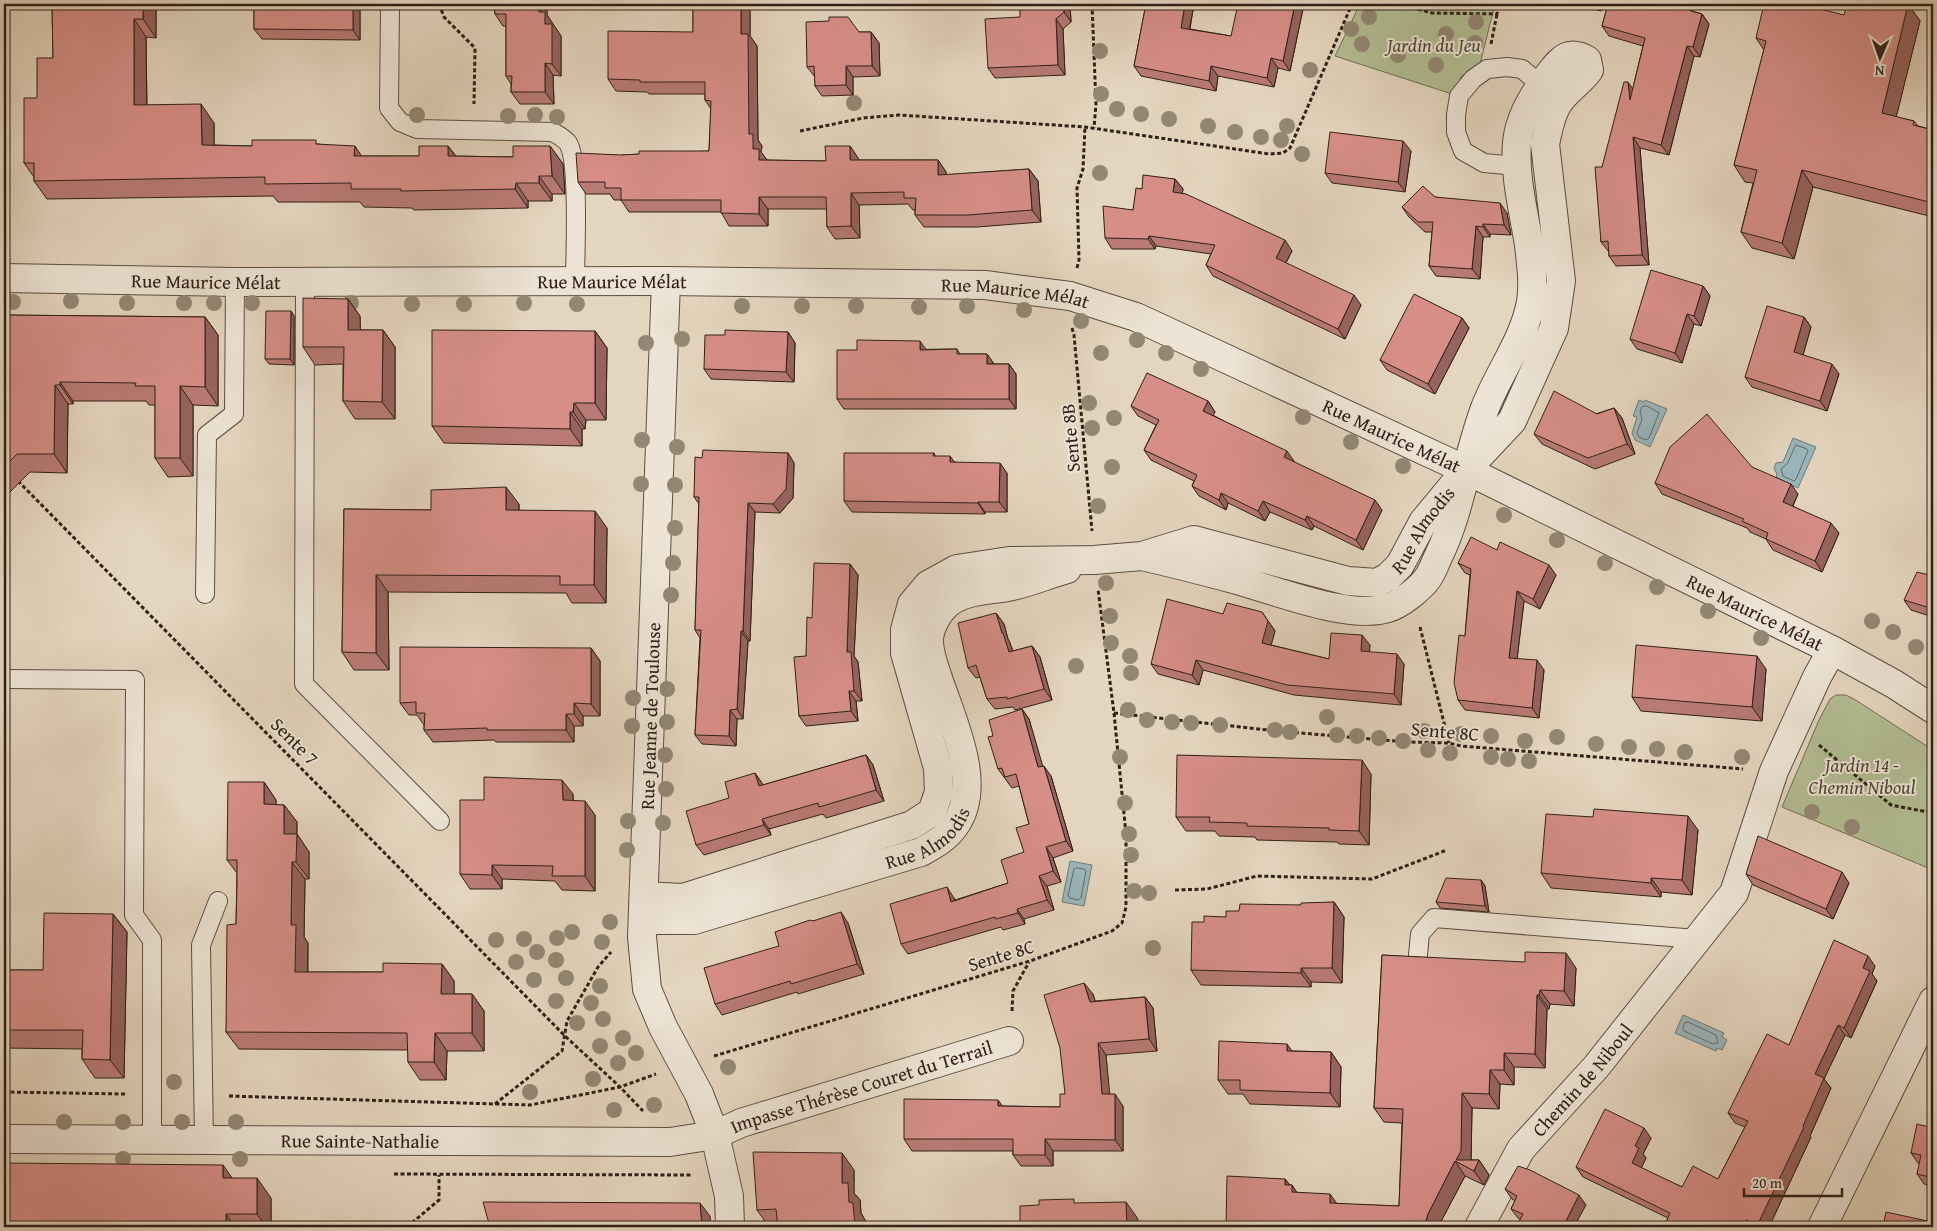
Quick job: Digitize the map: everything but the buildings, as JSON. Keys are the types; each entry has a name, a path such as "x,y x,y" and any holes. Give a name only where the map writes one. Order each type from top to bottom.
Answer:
{"street":[{"path":"1466,470 1485,407 1520,336 1530,305 1533,286 1532,268 1517,166 1517,143 1520,126 1526,112 1549,95"},
{"path":"1466,470 1512,421 1554,328 1561,281 1545,144 1550,123 1549,95"},
{"name":"Rue Maurice Mélat","path":"4,278 236,282 666,281 985,285 1030,289 1070,296 1136,317 1466,470 1832,650 1894,684 1933,709"},
{"name":"Rue Jeanne de Toulouse","path":"666,281 643,918 647,989 663,1027 699,1094 715,1135 729,1196 730,1227"},
{"path":"1520,336 1545,347"},
{"name":"Rue Almodis","path":"643,918 683,898 912,826 932,812 939,792 938,768 905,654 905,630 912,604 928,585 957,569 1009,562 1094,560 1142,556 1194,540 1348,582 1376,583 1388,577 1400,565 1423,522 1466,470"},
{"name":"Rue Almodis","path":"1142,556 1186,566 1336,608 1366,611 1389,608 1412,594 1428,579 1450,531 1466,470"},
{"name":"Chemin de Niboul","path":"1479,1227 1521,1149 1596,1067 1734,893 1774,771 1817,677 1832,650"},
{"path":"1822,1227 1933,1001"},
{"name":"Impasse Thérèse Couret du Terrail","path":"715,1135 741,1123 1009,1042"},
{"name":"Rue Sainte-Nathalie","path":"4,1139 670,1142 715,1135"}],"lane":[{"path":"390,4 389,108 400,122 417,129 553,132 567,142 572,153 576,210 575,281"},
{"path":"1517,166 1484,163 1464,151 1456,132 1459,96 1473,79 1487,69 1507,67 1522,69 1549,95"},
{"path":"205,594 207,434 234,414 236,282"},
{"path":"304,282 304,684 440,821"},
{"path":"4,679 136,680 134,915 152,940 152,1140"},
{"path":"204,1140 201,945 218,901"},
{"path":"1418,955 1420,934 1434,918 1697,939"}],"path":[{"path":"439,4 444,17 475,48 474,131"},
{"path":"1092,4 1096,104 1094,128"},
{"path":"800,131 863,118 899,115 1084,127 1269,154 1283,153 1290,148 1352,4"},
{"path":"1399,4 1432,13 1497,14 1499,4"},
{"path":"1076,269 1079,260 1077,188 1084,169 1084,127"},
{"name":"Sente 8B","path":"1069,321 1074,335 1094,560"},
{"name":"Sente 7","path":"18,481 565,1036 620,1086"},
{"name":"Sente 8C","path":"204,1095 530,1105 620,1086 682,1065 1030,961 1112,931 1122,922 1126,908 1126,834 1114,713 1094,560"},
{"path":"1412,594 1449,743"},
{"name":"Sente 8C","path":"1114,713 1277,731 1407,742 1449,743 1471,747 1774,771"},
{"path":"1795,725 1892,805 1933,813"},
{"path":"1175,890 1207,888 1257,876 1372,879 1447,850"},
{"path":"494,1104 562,1051 566,1020 598,967 643,918"},
{"path":"1009,1042 1013,991 1030,961"},
{"path":"4,1092 153,1094"},
{"path":"407,1227 440,1200 439,1175 724,1176"}],"green space":[{"name":"Jardin du Jeu","path":"1360,4 1495,4 1480,64 1462,76 1452,94 1335,56"},
{"name":"Jardin 14 - Chemin Niboul","path":"1836,695 1846,695 1854,699 1933,750 1933,870 1782,807 1819,720 1830,699"}],"water":[{"path":"1639,400 1644,402 1645,400 1667,409 1650,447 1635,440 1632,433 1637,417 1633,416"},
{"path":"1793,438 1816,447 1798,488 1776,478 1777,474 1774,468 1776,463 1783,462"},
{"path":"1070,861 1092,865 1084,906 1062,902"},
{"path":"1683,1015 1724,1033 1722,1037 1727,1040 1722,1050 1717,1048 1716,1051 1675,1033"}]}
